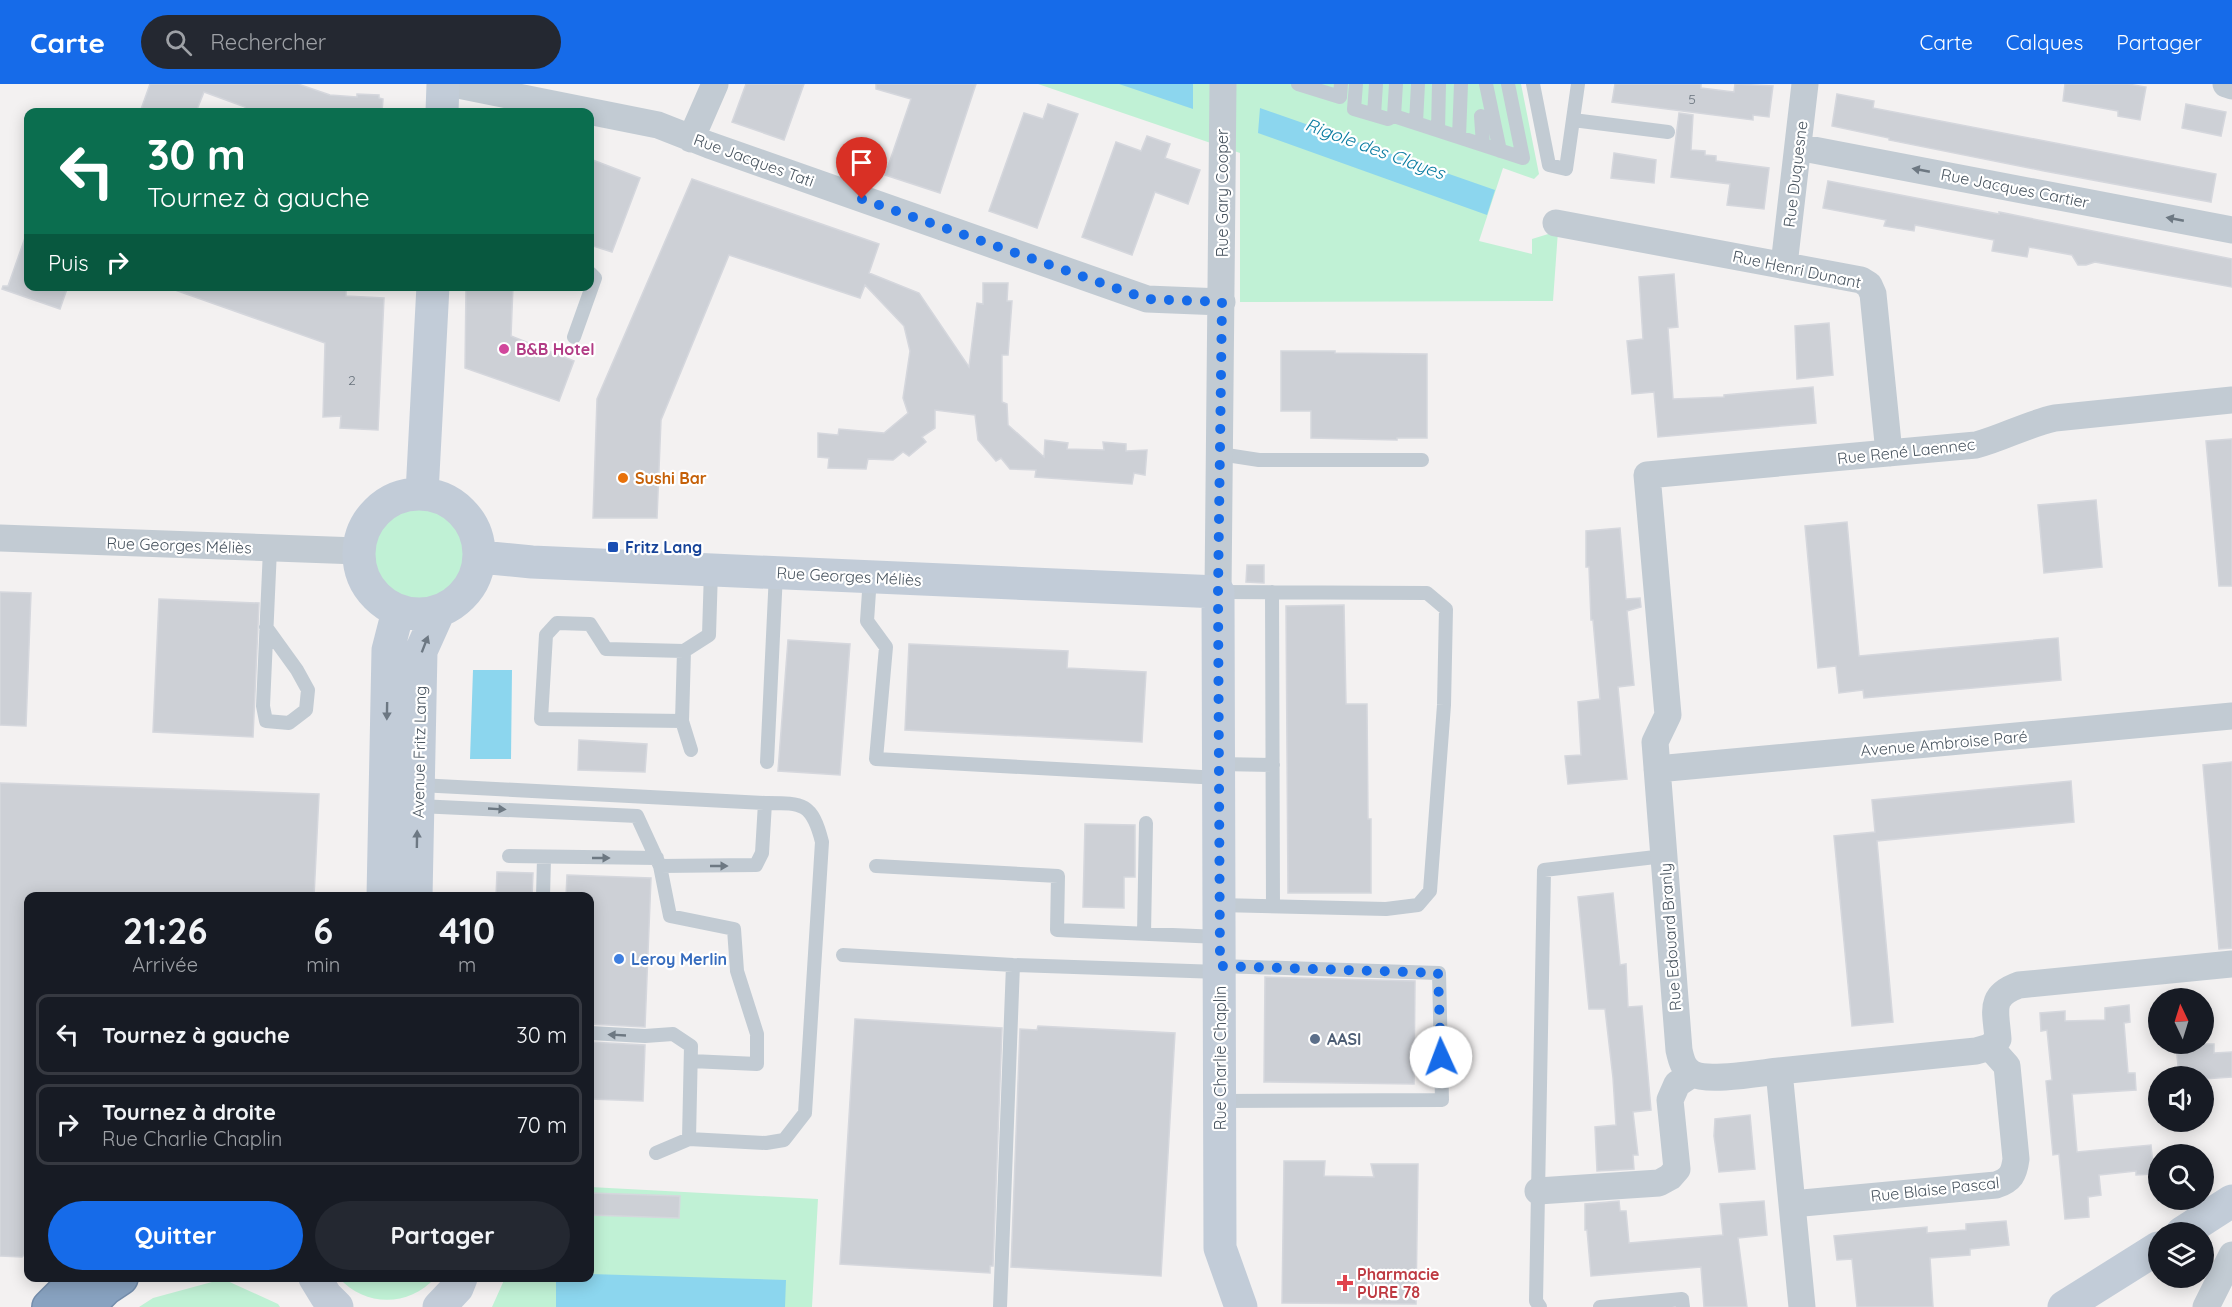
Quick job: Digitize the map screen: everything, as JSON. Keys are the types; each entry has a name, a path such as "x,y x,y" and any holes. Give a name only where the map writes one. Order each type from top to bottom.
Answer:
{"highway":[{"path":"49,1307 74,1282"},
{"path":"87,1307 115,1282"}],"street":[{"path":"442,108 443,84"},
{"name":"Rue Jacques Tati","path":"453,84 573,108"},
{"path":"691,139 715,84"},
{"name":"Rue Gary Cooper","path":"1222,302 1223,84"},
{"name":"Rue Duquesne","path":"1784,265 1805,84"},
{"path":"2226,84 2232,86"},
{"name":"Rue Jacques Tati","path":"594,112 658,125 691,139 1147,299 1222,302"},
{"name":"Rue Jacques Cartier","path":"1798,147 2232,230"},
{"name":"Rue Henri Dunant","path":"1556,223 1861,280 1869,285 1873,294 1889,453"},
{"path":"422,493 433,291"},
{"name":"Rue Charlie Chaplin","path":"1222,302 1218,592 1220,1248 1241,1307"},
{"name":"Rue René Laennec","path":"1647,475 1976,445 2000,439 2036,422 2055,418 2232,400"},
{"name":"Rue Edouard Branly","path":"1647,475 1668,715 1655,742 1657,769 1679,1050 1683,1066 1692,1074"},
{"path":"422,493 441,497 464,514 478,538 480,557 476,574 467,590 455,603 439,611 418,615 398,611 381,602 368,588 360,570 358,551 362,532 372,516 386,503 403,495 422,493"},
{"name":"Rue Georges Méliès","path":"0,538 358,551"},
{"name":"Rue Georges Méliès","path":"480,557 532,562 1218,592"},
{"name":"Avenue Fritz Lang","path":"383,892 388,650 398,611"},
{"name":"Avenue Fritz Lang","path":"416,892 421,651 439,611"},
{"name":"Avenue Ambroise Paré","path":"1657,769 2232,716"},
{"path":"1538,1191 1659,1183 1670,1178 1677,1169 1670,1100 1677,1084 1692,1074 1706,1078 1976,1052 1990,1047 1998,1039 1995,1007 1998,997 2019,984 2232,964"},
{"name":"Rue Blaise Pascal","path":"1792,1204 1996,1185 2008,1181 2014,1173 2016,1159 2007,1066 1990,1047"},
{"path":"1779,1071 1802,1307"},
{"path":"2199,1222 2232,1201"},
{"path":"2064,1307 2148,1254"},
{"path":"2206,1307 2232,1255"},
{"path":"317,1282 326,1296 338,1307"},
{"path":"439,1307 459,1282"}],"lane":[{"path":"1298,84 1316,87 1340,97 1341,84"},
{"path":"1356,84 1354,109 1388,119 1394,116 1523,158 1508,84"},
{"path":"1374,115 1376,84"},
{"path":"1394,116 1396,84"},
{"path":"1416,123 1418,84"},
{"path":"1438,130 1439,84"},
{"path":"1458,137 1461,84"},
{"path":"1486,84 1500,150"},
{"path":"1533,84 1550,165 1566,169 1578,84"},
{"path":"1481,116 1483,145"},
{"path":"1573,120 1668,132"},
{"path":"574,337 590,291"},
{"path":"1220,454 1259,460 1422,460"},
{"path":"266,627 297,670 308,690 306,710 289,723 266,721 263,706 266,627 270,549"},
{"path":"682,721 541,719 546,635 557,623 591,624 606,650 684,651 709,635 711,570"},
{"path":"767,762 776,573"},
{"path":"870,577 867,621 886,647 876,759 1219,771 1273,765"},
{"path":"843,955 1013,965 1219,945 1273,906 1386,909 1418,905 1430,891 1444,705 1446,609 1427,593 1218,592"},
{"path":"1272,592 1273,906"},
{"path":"684,651 682,721 691,750"},
{"path":"418,796 789,802 807,808 817,821 822,842 805,1113 784,1140 766,1143 689,1139 656,1153"},
{"path":"418,796 637,816 658,862 670,916 734,928 737,971 757,1034 758,1064 691,1061"},
{"path":"509,856 756,865 762,853 765,803"},
{"path":"1144,934 1146,823"},
{"path":"1540,1307 1536,1301 1544,870 1664,856"},
{"path":"543,892 544,858"},
{"path":"876,866 1058,876 1057,930 1144,934 1438,973 1442,1100 1220,1101"},
{"path":"1000,1307 1013,965"},
{"path":"594,1034 645,1036 673,1034 691,1046 689,1139"},
{"path":"1600,1307 1682,1299 1683,1307"}],"green space":[{"path":"1038,84 1521,84 1539,174 1534,179 1503,168 1479,241 1532,254 1532,239 1558,231 1553,301 1240,302 1240,153"},
{"path":"416,505 435,508 452,519 463,536 466,555 463,574 452,591 435,602 416,605 397,602 380,591 369,574 366,555 369,536 380,519 397,508"},
{"path":"594,1187 818,1199 812,1307 492,1307 503,1282 594,1282"},
{"path":"212,1282 230,1282 280,1307 139,1307 153,1298"},
{"path":"343,1282 431,1282 413,1294 387,1300 361,1294"}],"water":[{"path":"1119,84 1193,84 1193,109"},
{"name":"Rigole des Clayes","path":"1260,108 1495,190 1487,215 1258,133"},
{"path":"473,670 512,670 511,759 470,759"},
{"path":"594,1274 786,1280 785,1307 556,1307 556,1282 594,1282"}],"building":[{"path":"150,84 298,84 330,95 357,97 357,94 379,95 379,98 383,99 382,108 245,108 204,92 198,108 141,108"},
{"path":"746,84 804,84 784,140 732,122"},
{"path":"876,84 976,84 940,193 885,175 911,99 876,89"},
{"path":"1615,84 1701,84 1701,88 1734,92 1735,84 1773,86 1769,117 1753,115 1753,120 1612,102"},
{"path":"2065,84 2128,84 2146,87 2140,120 2118,116 2118,111 2063,101"},
{"path":"1837,94 1874,101 1873,108 2216,174 2211,202 1889,140 1889,138 1832,126"},
{"path":"1048,104 1078,114 1037,228 989,211 1024,113 1043,119"},
{"path":"2186,104 2226,112 2221,136 2182,128"},
{"path":"1679,113 1693,115 1691,150 1705,151 1705,155 1716,156 1716,161 1769,168 1764,209 1727,205 1730,184 1671,177"},
{"path":"1147,136 1170,144 1165,158 1200,170 1188,204 1155,192 1132,255 1082,237 1116,142 1141,151"},
{"path":"1614,153 1656,160 1654,183 1611,178"},
{"path":"594,161 640,178 612,252 594,246"},
{"path":"692,179 879,244 869,273 919,293 969,367 977,303 983,304 983,283 1008,283 1007,301 1012,301 1008,355 1002,355 1002,402 1007,404 1008,425 1044,457 1045,440 1068,443 1067,449 1104,450 1103,442 1126,444 1126,451 1147,450 1145,475 1134,473 1132,484 1035,477 1036,470 1010,469 1001,458 996,461 978,440 975,415 935,410 935,428 922,437 926,442 909,456 903,452 893,460 868,459 866,469 828,468 829,458 818,457 818,433 838,435 839,429 884,433 908,413 903,398 910,351 904,326 865,285 860,298 729,255 661,420 657,518 593,518 597,399"},
{"path":"1828,181 1999,214 1999,212 2232,259 2232,287 2095,262 2078,265 2072,255 2029,247 2027,257 1992,251 1994,240 1915,225 1914,231 1884,226 1886,220 1823,208"},
{"path":"24,241 24,291 66,291 60,309 2,289 3,286 8,286"},
{"path":"1674,274 1678,327 1668,328 1673,399 1724,397 1724,395 1813,387 1816,423 1658,437 1654,392 1632,394 1627,341 1643,339 1639,277"},
{"path":"178,291 346,291 346,296 384,298 378,430 340,428 341,416 323,417 325,343"},
{"name":"B&B Hotel","path":"466,291 513,291 511,336 574,361 559,401 465,368"},
{"path":"1829,323 1833,375 1797,379 1795,326"},
{"path":"1281,351 1427,354 1427,438 1397,438 1397,440 1311,438 1311,411 1281,411"},
{"path":"2232,439 2232,586 2219,586 2206,441"},
{"path":"2096,500 2102,567 2044,573 2038,505"},
{"path":"1847,522 1859,656 2058,638 2061,680 1864,698 1863,690 1839,693 1836,666 1818,668 1805,526"},
{"path":"1620,528 1626,599 1640,598 1641,607 1627,611 1634,685 1618,687 1627,779 1568,784 1565,756 1581,755 1578,702 1600,699 1593,620 1591,620 1589,567 1586,567 1586,531"},
{"path":"1247,565 1264,565 1264,583 1246,582"},
{"path":"0,592 31,593 26,726 0,725"},
{"path":"159,599 259,603 253,737 153,732"},
{"path":"1344,605 1346,704 1367,704 1371,893 1288,893 1286,606"},
{"path":"788,640 850,644 840,775 778,771"},
{"path":"909,644 1068,651 1067,668 1146,672 1142,742 905,730"},
{"path":"579,740 647,744 645,772 578,770"},
{"path":"2232,762 2232,948 2219,949 2203,765"},
{"path":"2071,781 2074,822 1877,841 1893,1022 1852,1026 1834,836 1875,832 1872,800"},
{"path":"0,783 319,794 314,892 24,892 24,1255 22,1257 0,1256"},
{"path":"1085,824 1135,825 1135,877 1124,877 1124,908 1083,907"},
{"path":"497,872 533,873 532,892 496,892"},
{"name":"Leroy Merlin","path":"567,875 651,878 645,1027 594,1024 594,892 566,892"},
{"path":"1613,893 1620,965 1626,964 1628,1007 1642,1006 1651,1110 1633,1112 1638,1155 1633,1155 1634,1169 1597,1171 1595,1127 1616,1125 1613,1078 1605,1009 1589,1009 1578,897"},
{"path":"1265,977 1415,981 1414,1084 1264,1082"},
{"path":"2129,1005 2130,1022 2124,1023 2128,1073 2135,1073 2136,1090 2072,1094 2077,1152 2148,1145 2148,1174 2136,1175 2136,1171 2099,1175 2101,1195 2088,1197 2089,1217 2065,1219 2059,1154 2053,1155 2046,1081 2052,1080 2047,1030 2041,1031 2040,1013 2065,1011 2065,1021 2105,1020 2105,1008"},
{"path":"855,1019 1002,1028 993,1266 990,1266 990,1273 840,1264"},
{"path":"1038,1026 1175,1033 1161,1276 1011,1267 1020,1029 1037,1030"},
{"path":"594,1042 645,1045 643,1101 594,1099"},
{"path":"2232,1052 2232,1077 2214,1078 2214,1066 2178,1066 2177,1054"},
{"path":"1750,1115 1755,1169 1719,1172 1714,1136 1715,1119"},
{"path":"1284,1161 1325,1161 1324,1176 1374,1177 1371,1164 1418,1164 1416,1304 1282,1303"},
{"path":"594,1193 680,1196 679,1218 594,1215"},
{"path":"1619,1201 1620,1211 1626,1211 1629,1243 1723,1235 1720,1204 1764,1201 1767,1235 1738,1238 1747,1307 1704,1307 1701,1267 1591,1276 1587,1230 1585,1230 1585,1204"},
{"path":"2006,1221 2009,1245 1970,1249 1970,1255 1930,1258 1933,1307 1857,1307 1852,1259 1837,1260 1834,1236 1927,1227 1927,1233 1966,1230 1966,1224"}],"place":[{"name":"B&B Hotel","path":"504,349"},
{"name":"Sushi Bar","path":"623,478"},
{"name":"Fritz Lang","path":"613,547"},
{"name":"Leroy Merlin","path":"619,959"},
{"name":"AASI","path":"1315,1039"},
{"name":"Pharmacie PURE 78","path":"1345,1283"}],"route":[{"path":"862,199 1147,299 1222,302 1218,592 1220,966 1438,973 1441,1057"}]}
